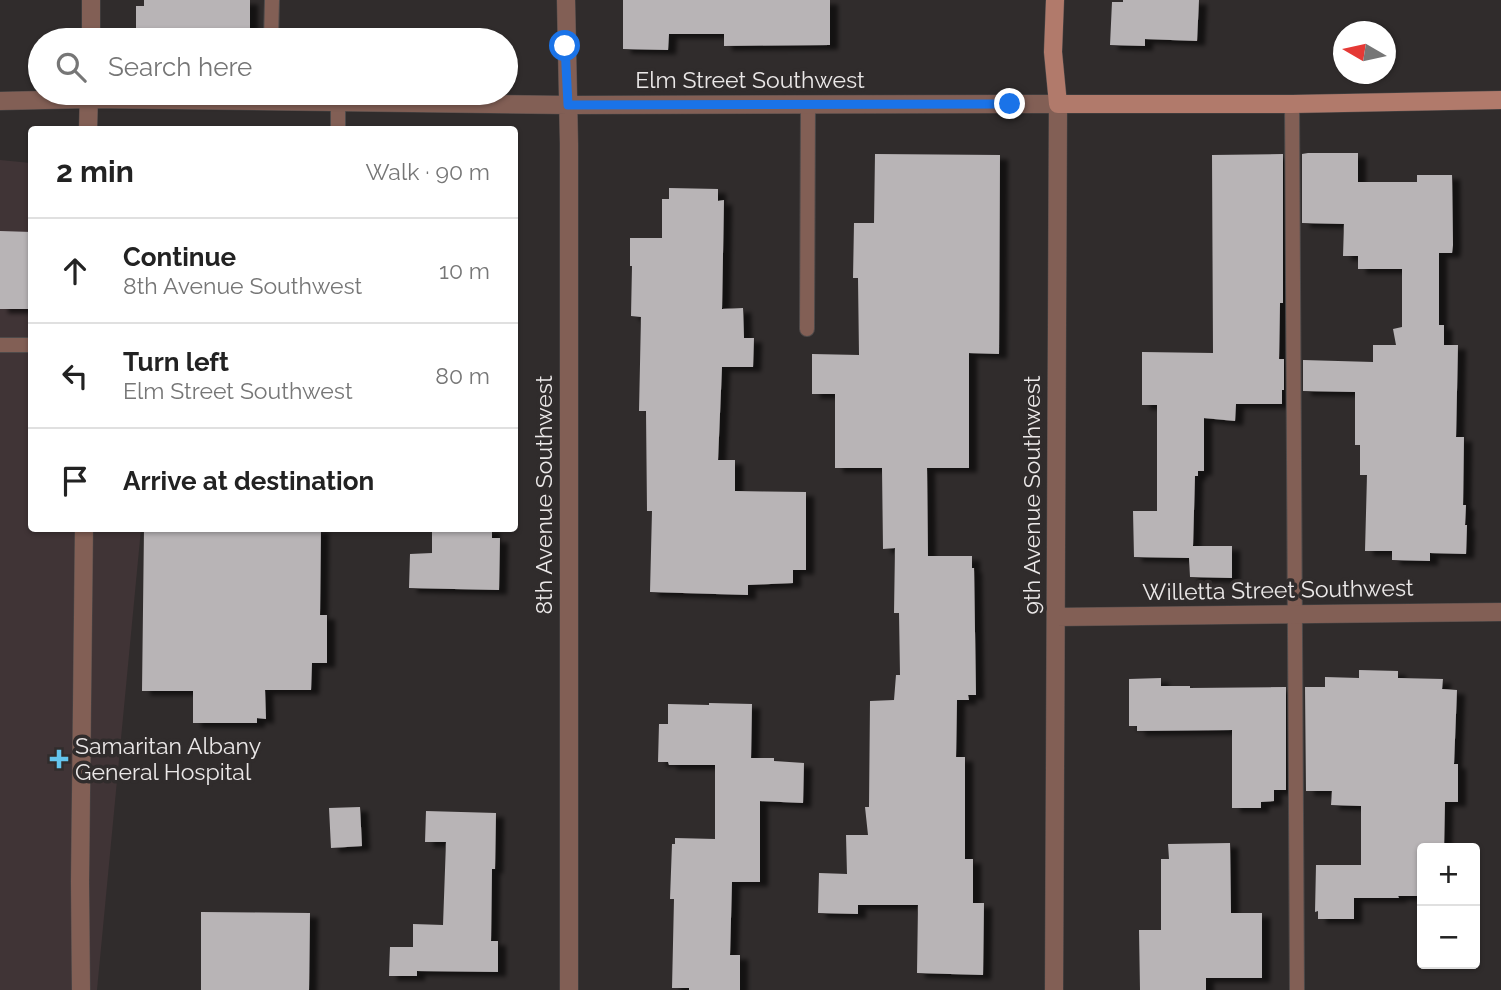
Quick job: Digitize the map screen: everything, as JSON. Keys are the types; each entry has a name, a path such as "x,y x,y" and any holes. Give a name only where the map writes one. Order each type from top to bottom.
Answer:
{"street":[{"path":"91,0 91,28"},
{"name":"8th Avenue Southwest","path":"566,0 569,990"},
{"name":"9th Avenue Southwest","path":"1055,0 1053,52 1058,104 1055,990"},
{"name":"Elm Street Southwest","path":"0,101 28,99"},
{"name":"Elm Street Southwest","path":"518,105 1292,104 1501,100"},
{"path":"88,126 89,105"},
{"path":"81,990 84,532"},
{"name":"Willetta Street Southwest","path":"1056,617 1501,612"}],"lane":[{"path":"271,28 272,0"},
{"path":"1292,104 1297,990"},
{"path":"338,105 338,126"},
{"path":"807,329 808,105"},
{"path":"0,345 28,345"}],"shaded area":[{"name":"Samaritan Albany General Hospital","path":"0,160 28,163 28,532 141,532 97,990 0,990"}],"building":[{"path":"144,0 250,0 250,28 136,28 136,6 144,6"},
{"path":"623,0 830,0 830,45 724,46 724,34 669,34 668,50 623,49"},
{"path":"1199,0 1197,41 1145,39 1145,46 1110,45 1112,2"},
{"path":"1358,153 1358,182 1417,182 1417,175 1452,175 1453,245 1452,253 1439,253 1439,325 1444,325 1444,345 1458,345 1456,437 1464,437 1463,505 1466,505 1466,554 1430,553 1430,561 1392,560 1392,551 1365,551 1367,475 1360,475 1360,445 1355,445 1355,392 1303,391 1303,360 1373,362 1373,345 1396,345 1393,329 1402,327 1402,269 1358,269 1358,256 1343,256 1344,224 1302,223 1302,154"},
{"path":"875,154 1000,155 999,354 969,353 969,468 927,468 928,556 972,556 974,568 976,695 968,695 969,700 957,700 956,757 965,757 965,859 973,859 973,903 984,903 983,975 917,973 918,905 858,905 858,914 818,913 819,873 847,874 846,835 868,835 865,807 869,807 870,701 894,700 896,675 900,675 899,613 894,613 895,548 883,549 882,468 835,468 835,394 812,394 812,354 859,355 858,278 853,278 854,223 874,223"},
{"path":"1283,154 1283,303 1280,303 1279,359 1284,359 1282,404 1236,404 1235,421 1204,418 1204,471 1198,471 1198,476 1195,476 1193,546 1232,546 1232,578 1190,577 1189,558 1134,557 1133,511 1157,511 1157,405 1142,405 1142,352 1213,353 1212,155"},
{"path":"669,188 718,189 718,201 724,200 722,309 743,308 744,338 754,338 753,367 722,367 718,460 735,460 735,491 806,492 806,570 793,570 793,583 748,585 748,595 650,592 652,511 647,511 646,411 639,411 641,317 631,316 630,238 662,238 662,199 669,199"},
{"path":"0,231 28,232 28,309 0,309"},
{"path":"144,532 321,532 320,615 327,615 327,663 312,663 311,690 265,690 266,719 257,718 257,723 193,723 193,691 142,691"},
{"path":"432,532 492,532 492,538 500,538 499,590 409,588 410,554 432,553"},
{"path":"1359,670 1398,671 1398,678 1443,679 1442,689 1457,690 1454,764 1458,764 1458,802 1445,802 1444,843 1417,843 1417,896 1354,898 1354,919 1318,919 1318,911 1315,912 1316,865 1361,865 1361,806 1331,805 1332,791 1306,791 1305,687 1325,687 1325,677 1359,678"},
{"path":"1161,678 1161,686 1286,687 1286,790 1274,790 1274,801 1261,802 1261,808 1232,808 1232,730 1137,731 1137,726 1129,726 1129,679"},
{"path":"668,704 752,704 751,758 774,758 774,761 804,763 803,803 760,801 760,882 732,882 730,955 740,955 740,990 672,988 672,844 675,844 675,838 715,839 715,765 669,765 668,762 658,762 659,724 668,724"},
{"path":"360,807 362,846 331,848 329,808"},
{"path":"426,811 496,813 491,941 498,941 498,972 417,971 417,976 389,976 390,947 413,947 413,924 443,925 446,842 425,842"},
{"path":"1230,843 1231,913 1262,913 1262,978 1206,978 1206,990 1140,990 1139,930 1161,930 1161,859 1169,859 1168,844"},
{"path":"201,912 310,913 309,990 201,990"}],"place":[{"name":"Samaritan Albany General Hospital","path":"59,759"}],"route":[{"path":"565,46 568,105 1010,104"}]}
